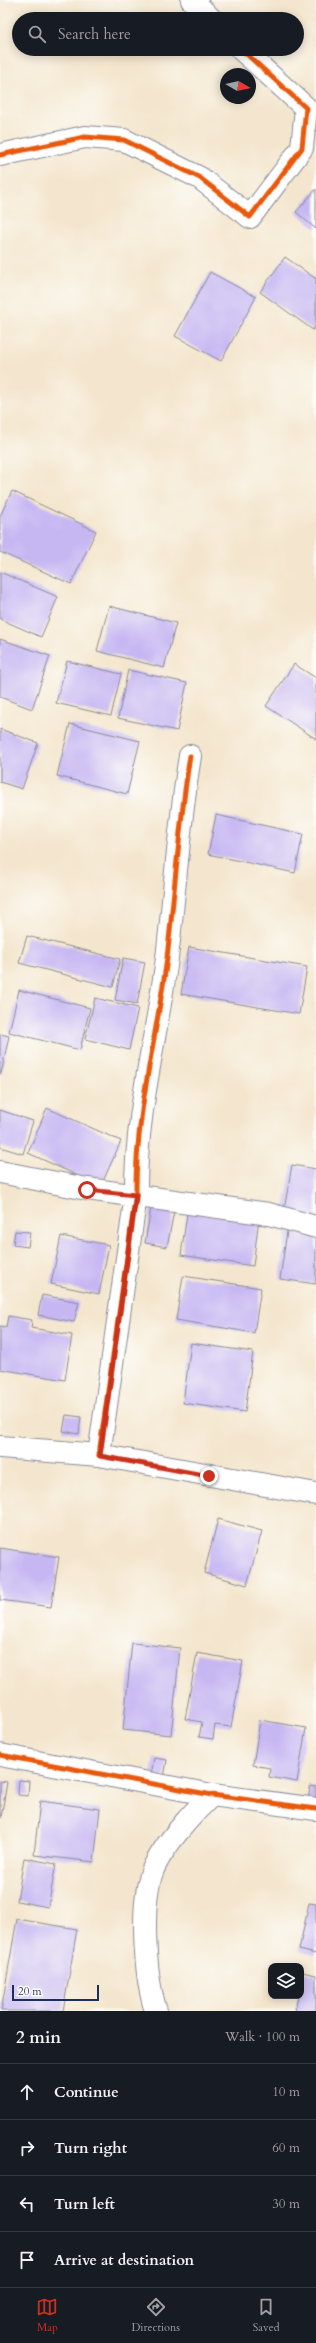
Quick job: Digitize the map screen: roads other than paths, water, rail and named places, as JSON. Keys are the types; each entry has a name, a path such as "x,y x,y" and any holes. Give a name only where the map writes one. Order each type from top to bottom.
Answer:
{"street":[{"path":"192,0 204,12"},
{"path":"0,156 85,138 124,140 200,178 250,217 302,148 306,108 249,56"},
{"path":"100,1456 136,1195 136,1169 153,1040 167,958 183,801 190,756"},
{"path":"0,1172 87,1190 136,1195 231,1211 269,1214 316,1226"},
{"path":"0,1447 100,1456 316,1494"},
{"path":"0,1755 212,1795 316,1809"},
{"path":"156,2011 148,1968 145,1901 152,1871 166,1849 196,1810 212,1795"}]}
